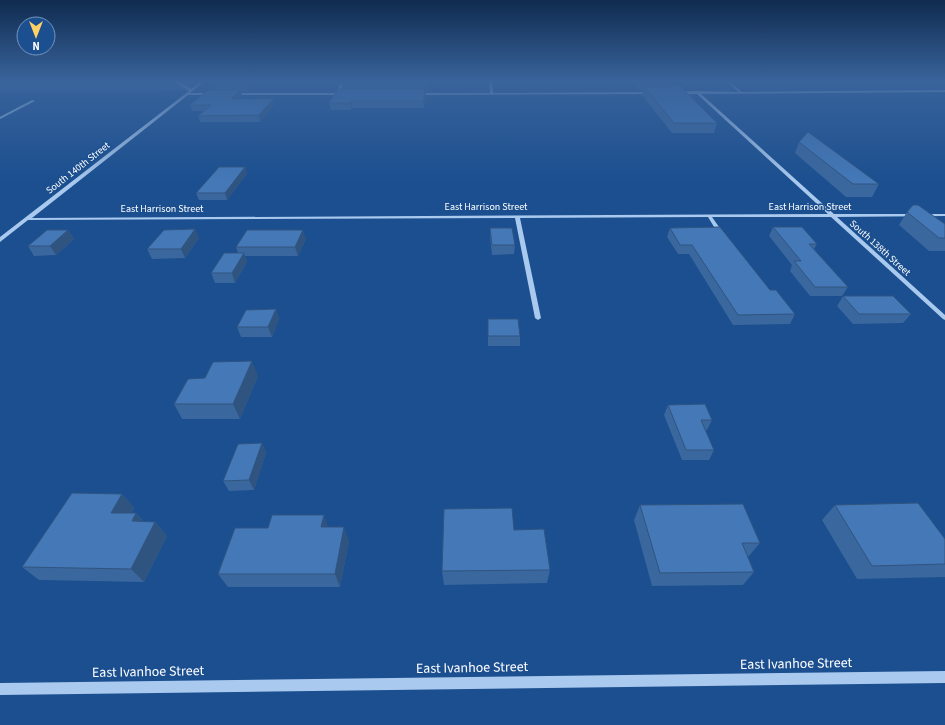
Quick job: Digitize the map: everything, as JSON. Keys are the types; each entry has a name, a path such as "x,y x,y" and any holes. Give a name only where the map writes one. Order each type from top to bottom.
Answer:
{"street":[{"name":"South 140th Street","path":"0,240 162,114"},
{"name":"South 138th Street","path":"721,114 831,216 945,318"},
{"name":"East Harrison Street","path":"27,219 945,215"},
{"path":"517,216 538,318"},
{"path":"709,216 725,241"},
{"name":"East Ivanhoe Street","path":"0,689 945,677"}],"building":[{"path":"201,114 260,114 259,115 198,116"},
{"path":"667,114 708,114 717,123 674,123"},
{"path":"808,132 879,184 853,184 799,142"},
{"path":"219,167 245,167 225,193 196,193"},
{"path":"913,205 918,205 945,224 945,238 939,238 907,212"},
{"path":"720,227 770,290 776,290 795,314 738,315 692,245 680,245 670,228"},
{"path":"773,227 802,227 817,244 809,244 848,287 815,287 794,261 801,261"},
{"path":"490,228 512,228 515,245 492,245"},
{"path":"195,229 181,249 147,249 164,230"},
{"path":"47,230 68,230 50,246 28,246"},
{"path":"247,230 303,230 295,247 236,247"},
{"path":"224,253 244,253 232,273 211,273"},
{"path":"843,296 893,296 911,314 859,314"},
{"path":"276,309 268,327 237,327 246,310"},
{"path":"488,319 518,319 520,336 488,336"},
{"path":"252,361 233,404 174,404 188,379 205,378 213,362"},
{"path":"705,404 712,420 701,420 714,450 686,450 668,405"},
{"path":"262,443 249,480 223,481 238,444"},
{"path":"72,493 122,494 111,513 136,513 132,521 155,522 131,569 22,567"},
{"path":"918,503 945,539 945,564 872,566 835,505"},
{"path":"743,504 760,543 742,543 754,572 660,573 640,505"},
{"path":"512,508 514,530 544,529 550,570 442,571 444,509"},
{"path":"272,515 324,515 321,527 344,527 335,574 218,574 235,528 268,528"}]}
